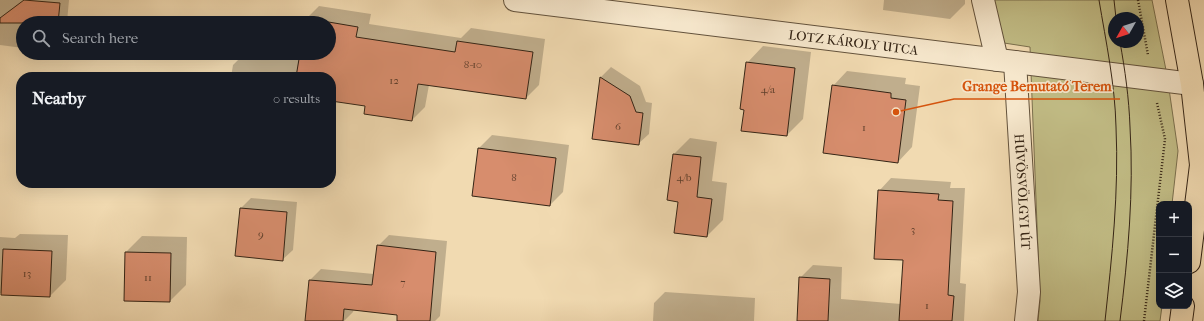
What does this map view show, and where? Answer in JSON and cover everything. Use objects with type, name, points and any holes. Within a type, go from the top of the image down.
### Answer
[{"type":"main road","points":[[1176,0],[1192,84],[1199,131],[1201,165],[1192,239]]},
{"type":"main road","points":[[1197,201],[1204,225]]},
{"type":"main road","points":[[1181,321],[1183,309]]},
{"type":"street","name":"LOTZ KÁROLY UTCA","points":[[515,0],[1192,84]]},
{"type":"street","name":"HŰVÖSVÖLGYI ÚT","points":[[983,0],[1006,61],[1029,292],[1026,321]]},
{"type":"path","points":[[1138,0],[1165,139],[1144,321]]},
{"type":"shaded area","points":[[994,0],[1152,0],[1167,75],[1178,151],[1172,201],[1156,201],[1156,309],[1162,309],[1160,321],[1038,321],[1040,301],[1030,47],[1004,43]]},
{"type":"building","points":[[24,0],[60,3],[59,16],[16,16],[16,23],[0,23],[0,18]]},
{"type":"building","points":[[336,23],[358,27],[356,37],[455,52],[457,41],[533,52],[526,99],[418,84],[412,121],[364,114],[365,106],[336,102],[336,72],[297,72],[299,60],[336,60]]},
{"type":"building","points":[[746,62],[795,68],[787,136],[741,131],[744,110],[740,109]]},
{"type":"building","points":[[600,77],[630,96],[636,112],[643,113],[639,145],[592,139]]},
{"type":"building","points":[[832,85],[891,93],[891,98],[906,100],[898,163],[823,153]]},
{"type":"building","points":[[478,148],[556,158],[550,206],[472,196]]},
{"type":"building","points":[[673,154],[701,157],[697,197],[712,199],[707,237],[674,233],[678,202],[667,200]]},
{"type":"building","points":[[878,190],[939,194],[938,200],[953,201],[948,295],[954,296],[952,321],[899,321],[903,260],[874,259]]},
{"type":"building","points":[[240,208],[287,212],[283,261],[235,256]]},
{"type":"building","points":[[377,245],[436,252],[430,321],[397,321],[397,315],[344,309],[343,321],[305,321],[309,280],[372,285]]},
{"type":"building","points":[[3,249],[52,251],[50,297],[1,295]]},
{"type":"building","points":[[125,252],[171,253],[170,302],[124,301]]},
{"type":"building","points":[[799,277],[830,279],[828,321],[797,321]]},
{"type":"tram line","points":[[1099,0],[1114,95],[1117,151],[1114,224],[1105,321]]},
{"type":"tram line","points":[[1114,0],[1115,12]]},
{"type":"tram line","points":[[1120,321],[1126,273],[1131,200],[1129,105],[1121,48]]},
{"type":"place","name":"Grange Bemutató Terem","points":[[896,112]]}]
